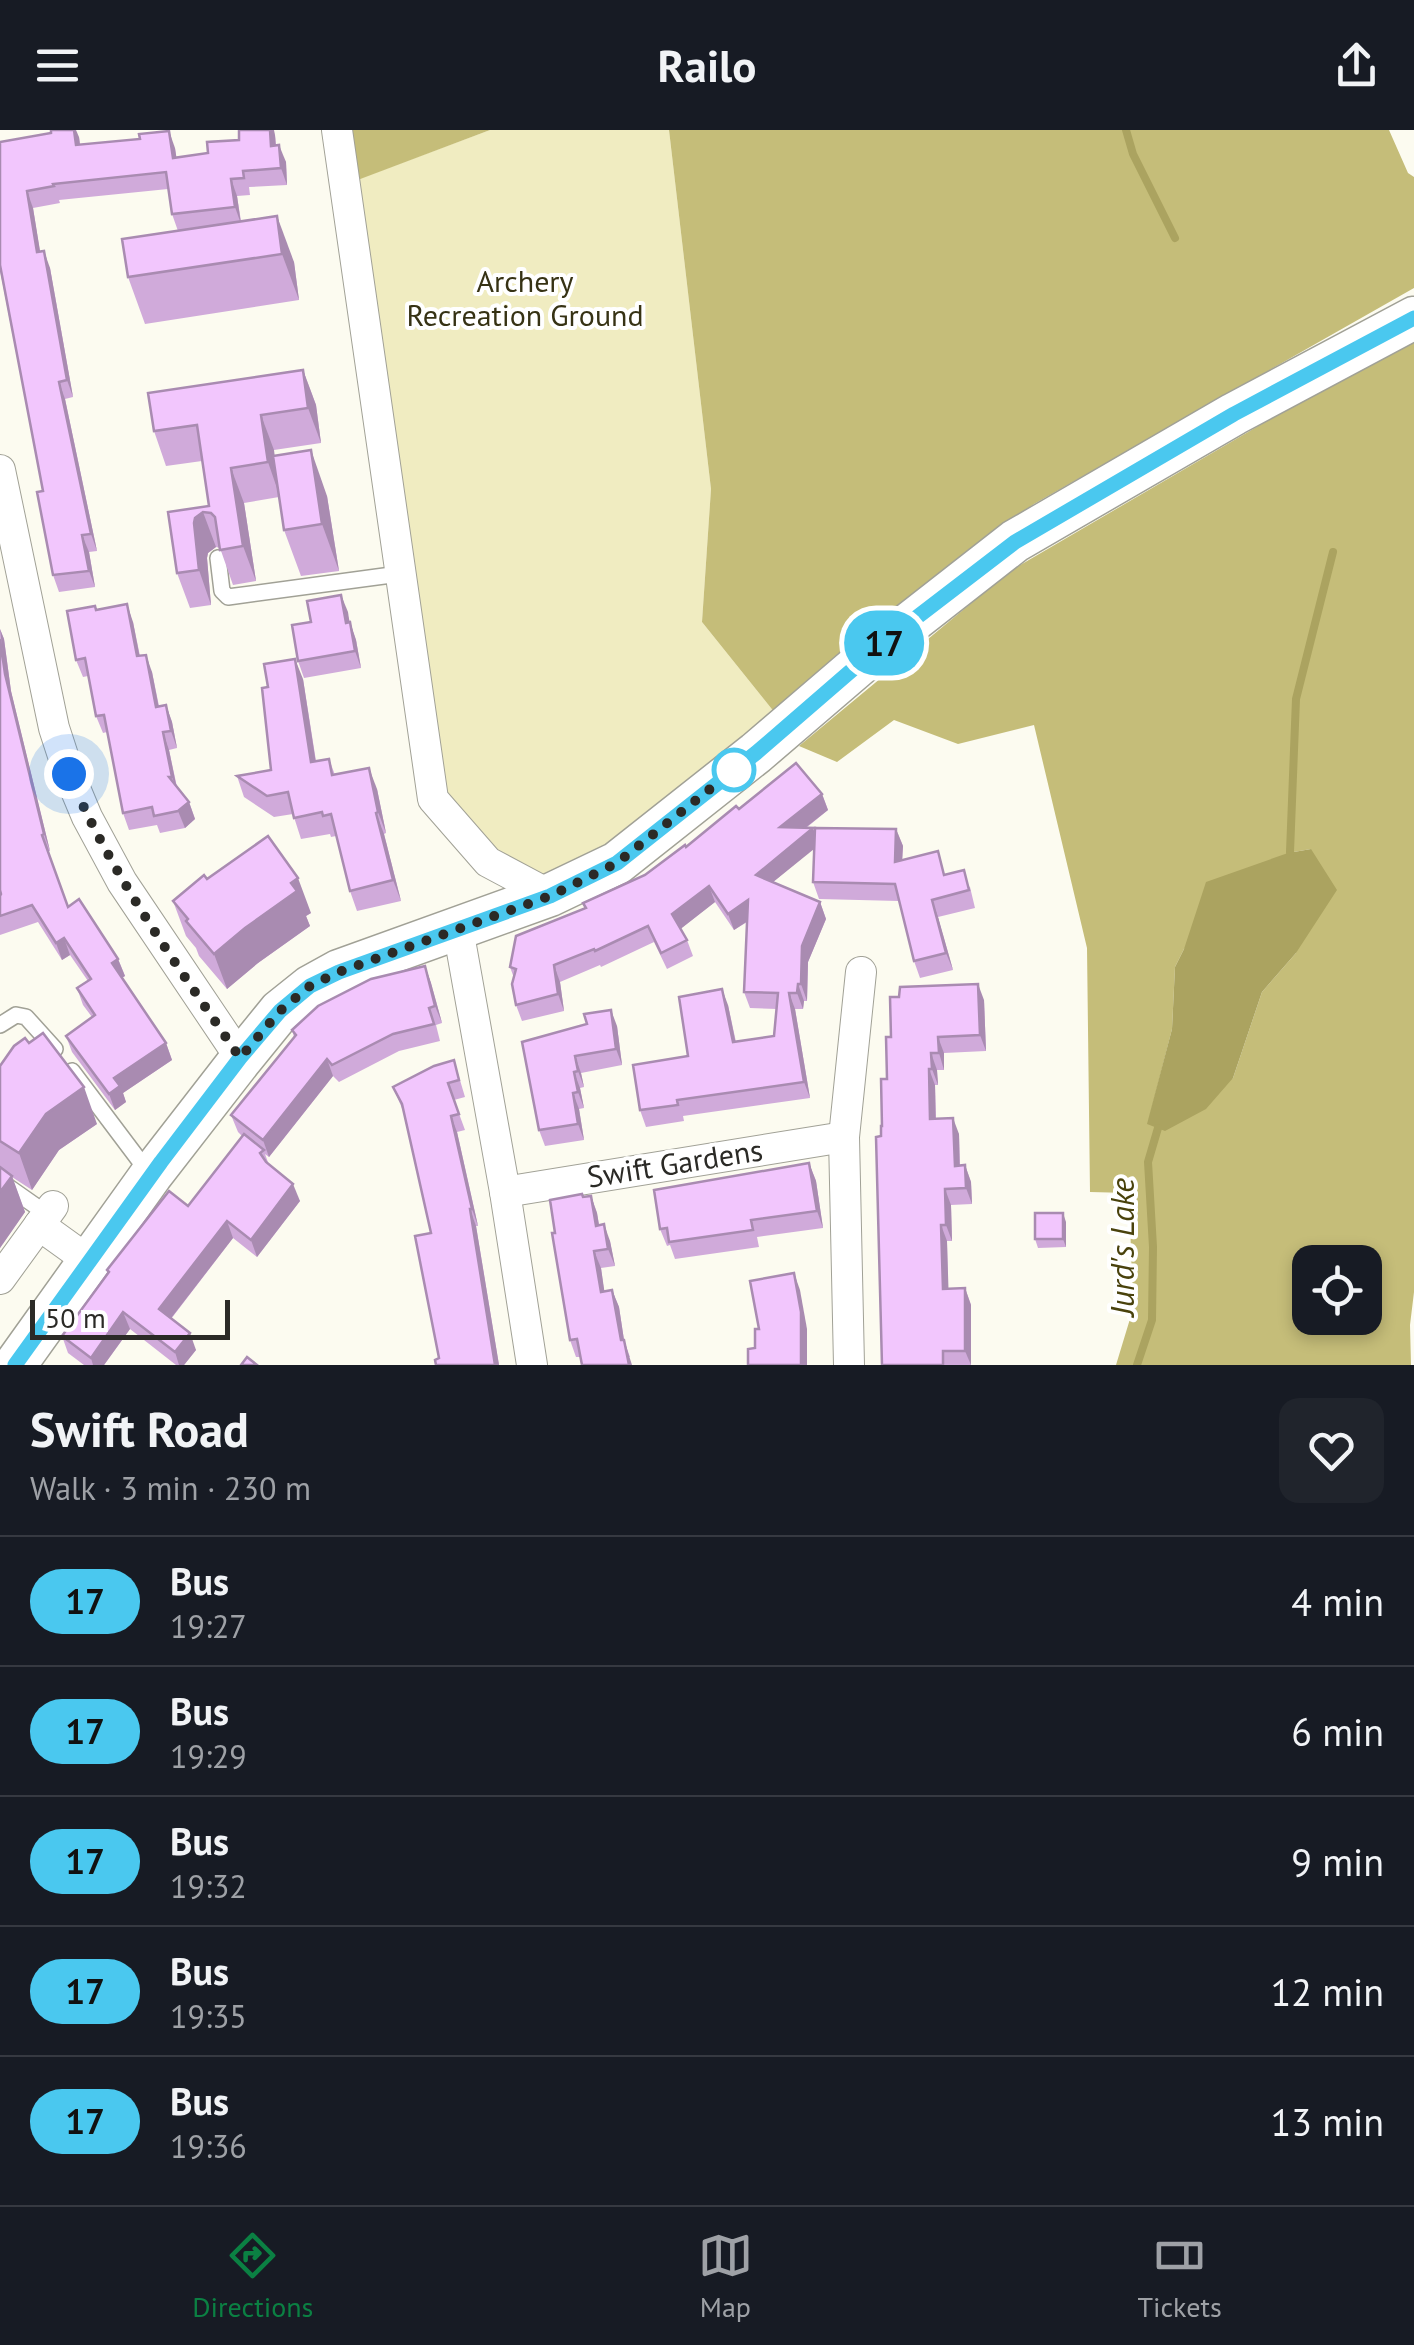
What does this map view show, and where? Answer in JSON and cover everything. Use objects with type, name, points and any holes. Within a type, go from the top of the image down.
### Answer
[{"type":"street","points":[[337,130],[433,798],[488,862],[550,896]]},
{"type":"street","points":[[15,1365],[240,1058],[280,1011],[310,986],[550,896],[617,863],[756,753],[882,644],[1015,542],[1234,414],[1414,318]]},
{"type":"street","points":[[0,470],[5,528],[69,774],[122,882],[240,1058]]},
{"type":"street","points":[[458,929],[506,1192],[532,1365]]},
{"type":"street","points":[[849,1365],[844,1137],[860,972]]},
{"type":"street","name":"Swift Gardens","points":[[506,1192],[844,1137]]},
{"type":"street","points":[[0,1279],[46,1215],[89,1261]]},
{"type":"lane","points":[[218,558],[222,591],[228,597],[400,574]]},
{"type":"lane","points":[[0,1025],[16,1016],[26,1017],[36,1026],[151,1175]]},
{"type":"lane","points":[[0,1181],[46,1215]]},
{"type":"green space","name":"Archery Recreation Ground","points":[[490,130],[669,130],[711,489],[702,622],[775,713],[550,895],[433,799],[345,184]]},
{"type":"shaded area","points":[[347,130],[490,130],[355,181]]},
{"type":"shaded area","points":[[669,130],[1389,130],[1408,173],[1414,177],[1414,288],[1034,504],[968,551],[775,713],[702,622],[711,489]]},
{"type":"shaded area","points":[[1414,335],[1411,1365],[1116,1365],[1133,1309],[1129,1193],[1090,1192],[1087,948],[1034,725],[958,744],[894,720],[837,762],[799,746],[1010,571]],"holes":[[[1311,849],[1296,953],[1262,992],[1233,1078],[1148,1123],[1172,1029],[1175,967],[1184,949],[1288,853]]]},
{"type":"shaded area","points":[[1311,849],[1337,890],[1296,953],[1262,992],[1233,1078],[1206,1109],[1165,1131],[1147,1124],[1172,1029],[1175,967],[1206,882],[1288,853]]},
{"type":"building","points":[[51,130],[74,130],[76,145],[140,139],[139,134],[169,131],[173,158],[208,153],[207,142],[239,140],[239,130],[270,130],[271,146],[279,145],[281,168],[243,171],[244,178],[231,179],[235,207],[172,214],[166,172],[53,184],[27,191],[37,252],[44,251],[67,380],[59,382],[91,534],[82,535],[89,571],[53,575],[37,492],[43,491],[0,265],[0,142]]},
{"type":"building","points":[[277,216],[282,254],[128,277],[122,239]]},
{"type":"building","points":[[303,370],[308,408],[261,415],[268,462],[231,468],[243,546],[220,550],[215,517],[203,512],[194,523],[199,570],[177,573],[168,512],[209,506],[197,425],[154,431],[148,393]]},
{"type":"building","points":[[311,450],[322,524],[284,530],[273,456]]},
{"type":"building","points":[[341,595],[355,651],[298,661],[292,625],[311,622],[307,601]]},
{"type":"building","points":[[127,604],[137,656],[146,655],[156,707],[166,705],[171,731],[163,732],[169,777],[189,802],[178,811],[154,816],[152,807],[123,813],[104,715],[96,716],[85,658],[76,660],[67,611]]},
{"type":"building","points":[[0,639],[42,835],[68,907],[79,899],[118,959],[112,963],[166,1043],[114,1078],[120,1086],[109,1094],[66,1036],[95,1015],[77,988],[91,979],[64,938],[56,943],[32,905],[0,916]]},
{"type":"building","points":[[295,659],[311,762],[329,759],[332,775],[369,768],[393,880],[350,891],[331,814],[294,818],[288,792],[267,796],[237,776],[271,770],[262,688],[268,687],[264,664]]},
{"type":"building","points":[[796,763],[822,794],[780,827],[813,828],[756,875],[820,902],[802,946],[801,984],[797,993],[789,993],[804,1082],[677,1100],[678,1105],[640,1110],[633,1065],[688,1056],[679,997],[722,989],[733,1042],[774,1036],[778,993],[744,992],[748,900],[728,914],[709,886],[672,914],[687,940],[661,953],[648,926],[554,965],[558,994],[516,1005],[512,984],[516,969],[510,967],[516,936],[586,908],[583,903],[645,875]]},
{"type":"building","points":[[815,828],[896,829],[895,862],[938,851],[944,875],[964,870],[969,890],[932,900],[946,953],[914,961],[895,884],[813,882]]},
{"type":"building","points":[[268,836],[298,878],[291,883],[297,891],[214,954],[173,901],[204,875],[207,879]]},
{"type":"building","points":[[425,966],[435,1006],[429,1008],[434,1024],[393,1034],[332,1065],[327,1059],[263,1140],[231,1115],[296,1035],[292,1030],[318,1006],[371,979]]},
{"type":"building","points":[[978,984],[980,1035],[938,1037],[939,1053],[931,1053],[929,1069],[930,1119],[953,1118],[955,1166],[965,1165],[966,1188],[945,1189],[946,1225],[941,1225],[943,1289],[965,1288],[965,1351],[943,1351],[943,1365],[882,1365],[876,1137],[881,1136],[882,1126],[881,1079],[887,1079],[890,997],[899,997],[900,987]]},
{"type":"building","points":[[611,1010],[616,1049],[575,1056],[578,1092],[573,1093],[578,1124],[539,1130],[522,1042],[587,1024],[584,1014]]},
{"type":"building","points":[[43,1033],[84,1087],[46,1114],[19,1153],[0,1141],[0,1066],[14,1046],[25,1038],[29,1043]]},
{"type":"building","points":[[454,1060],[459,1080],[448,1083],[459,1114],[451,1116],[472,1209],[495,1365],[436,1365],[439,1358],[415,1236],[431,1233],[402,1104],[393,1087]]},
{"type":"building","points":[[244,1134],[264,1150],[260,1153],[266,1162],[293,1184],[251,1240],[227,1221],[159,1309],[190,1333],[175,1352],[123,1312],[91,1358],[62,1336],[169,1191],[188,1206]]},
{"type":"building","points":[[809,1163],[817,1211],[751,1220],[753,1230],[669,1242],[667,1228],[660,1229],[654,1190]]},
{"type":"building","points":[[0,1167],[12,1176],[0,1192]]},
{"type":"building","points":[[591,1196],[596,1226],[604,1224],[608,1249],[594,1251],[601,1292],[612,1290],[629,1365],[582,1365],[577,1339],[570,1340],[550,1200]]},
{"type":"building","points":[[1035,1213],[1063,1213],[1063,1239],[1035,1239]]},
{"type":"building","points":[[794,1273],[801,1312],[801,1365],[748,1365],[748,1349],[755,1348],[755,1329],[759,1329],[750,1281]]},
{"type":"building","points":[[247,1357],[257,1365],[241,1365]]},
{"type":"waterway","name":"Jurd's Lake","points":[[1126,130],[1133,154],[1175,238]]},
{"type":"waterway","points":[[1290,852],[1296,699],[1333,552]]},
{"type":"waterway","name":"Jurd's Lake","points":[[1137,1365],[1152,1320],[1148,1162],[1158,1128]]},
{"type":"bus line","name":"17","points":[[15,1365],[240,1058],[280,1011],[310,986],[550,896],[617,863],[756,753],[882,644],[1015,542],[1234,414],[1414,318]]},
{"type":"route","points":[[69,774],[122,882],[240,1058],[280,1011],[310,986],[550,896],[617,863],[734,770]]}]
